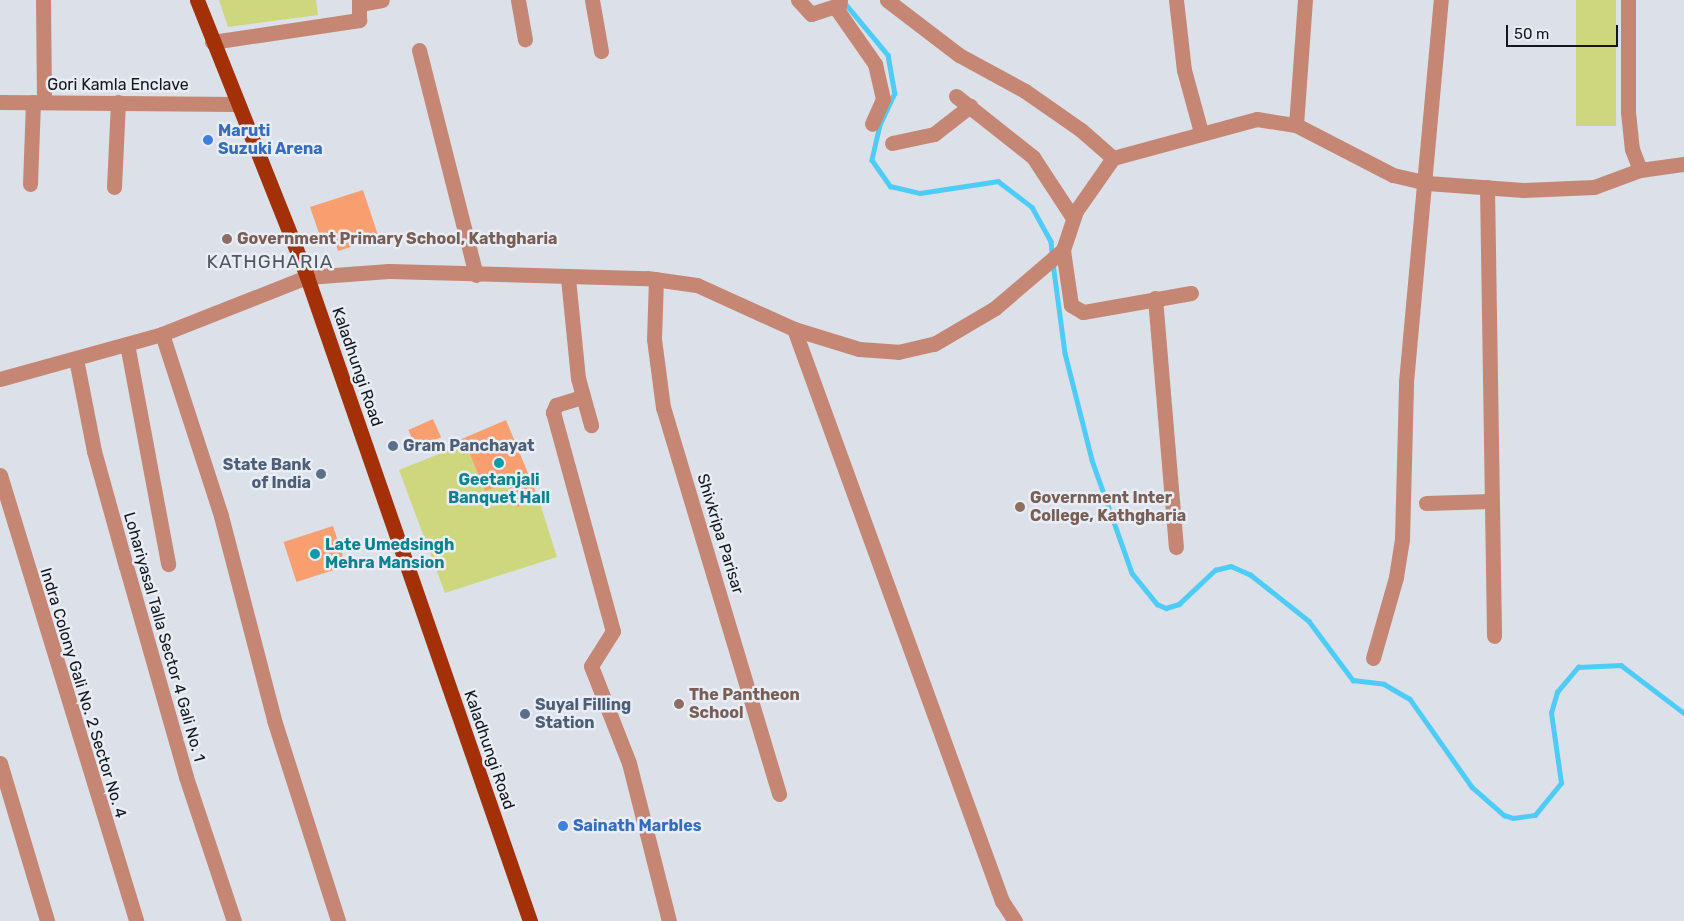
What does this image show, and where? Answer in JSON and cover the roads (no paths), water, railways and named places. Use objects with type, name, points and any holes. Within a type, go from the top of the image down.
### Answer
[{"type":"main road","name":"Kaladhungi Road","points":[[197,0],[212,42],[307,277],[530,921]]},
{"type":"street","points":[[212,42],[359,20],[360,2],[382,0]]},
{"type":"street","points":[[518,0],[525,39]]},
{"type":"street","points":[[592,0],[601,51]]},
{"type":"street","points":[[798,0],[811,14],[838,2],[875,64],[883,99],[872,124]]},
{"type":"street","points":[[887,0],[958,55],[1025,91],[1081,130],[1113,158]]},
{"type":"street","points":[[1176,0],[1184,70],[1201,132]]},
{"type":"street","points":[[1296,125],[1305,0]]},
{"type":"street","points":[[1373,658],[1396,577],[1402,539],[1406,382],[1427,182],[1441,0]]},
{"type":"street","points":[[1628,0],[1628,112],[1632,149],[1640,170]]},
{"type":"street","points":[[30,184],[38,102],[43,1]]},
{"type":"street","points":[[419,50],[476,275]]},
{"type":"street","points":[[956,96],[1044,168],[1073,218]]},
{"type":"street","name":"Gori Kamla Enclave","points":[[0,102],[237,104]]},
{"type":"street","points":[[114,186],[118,102]]},
{"type":"street","points":[[892,143],[934,134],[970,106]]},
{"type":"street","points":[[1191,293],[1076,310],[1071,305],[1063,250],[1073,218],[1113,158],[1201,132],[1257,119],[1296,125],[1393,175],[1427,182],[1487,187],[1594,187],[1640,170],[1684,164]]},
{"type":"street","points":[[1487,187],[1494,636]]},
{"type":"street","points":[[0,380],[162,334],[307,277],[388,271],[568,278],[656,279],[697,285],[794,329],[859,349],[898,352],[934,344],[963,331],[1063,250]]},
{"type":"street","points":[[568,278],[582,397],[590,425]]},
{"type":"street","name":"Shivkripa Parisar","points":[[656,279],[654,354],[664,407],[779,794]]},
{"type":"street","points":[[1155,298],[1176,547]]},
{"type":"street","points":[[794,329],[1002,901],[1015,921]]},
{"type":"street","points":[[162,334],[220,516],[274,720],[338,921]]},
{"type":"street","points":[[127,344],[168,564]]},
{"type":"street","name":"Lohariyasal Talla Sector 4 Gali No. 1","points":[[76,359],[94,451],[126,566],[186,777],[234,921]]},
{"type":"street","points":[[582,397],[556,405],[553,412],[613,631],[591,666],[628,762],[670,921]]},
{"type":"street","name":"Indra Colony Gali No. 2 Sector No. 4","points":[[0,475],[136,921]]},
{"type":"street","points":[[1426,503],[1491,501]]},
{"type":"street","points":[[0,763],[48,921]]},
{"type":"waterway","points":[[844,2],[888,55],[895,93],[880,125],[872,160],[890,186],[920,193],[998,181],[1032,207],[1051,241],[1052,253]]},
{"type":"waterway","points":[[1053,263],[1065,353],[1092,460],[1132,573],[1157,604],[1166,608],[1179,604],[1215,570],[1231,566],[1251,575],[1309,621],[1353,680],[1384,684],[1410,699],[1472,787],[1504,815],[1513,818],[1535,815],[1561,783],[1551,713],[1557,692],[1578,667],[1621,665],[1684,713]]},
{"type":"place","name":"Maruti Suzuki Arena","points":[[208,140]]},
{"type":"place","name":"Government Primary School, Kathgharia","points":[[227,239]]},
{"type":"place","name":"Gram Panchayat","points":[[393,446]]},
{"type":"place","name":"Geetanjali Banquet Hall","points":[[499,463]]},
{"type":"place","name":"State Bank of India","points":[[321,474]]},
{"type":"place","name":"Government Inter College, Kathgharia","points":[[1020,507]]},
{"type":"place","name":"Late Umedsingh Mehra Mansion","points":[[315,554]]},
{"type":"place","name":"The Pantheon School","points":[[679,704]]},
{"type":"place","name":"Suyal Filling Station","points":[[525,714]]},
{"type":"place","name":"Sainath Marbles","points":[[563,826]]},
{"type":"district","name":"KATHGHARIA","points":[[270,262]]}]
